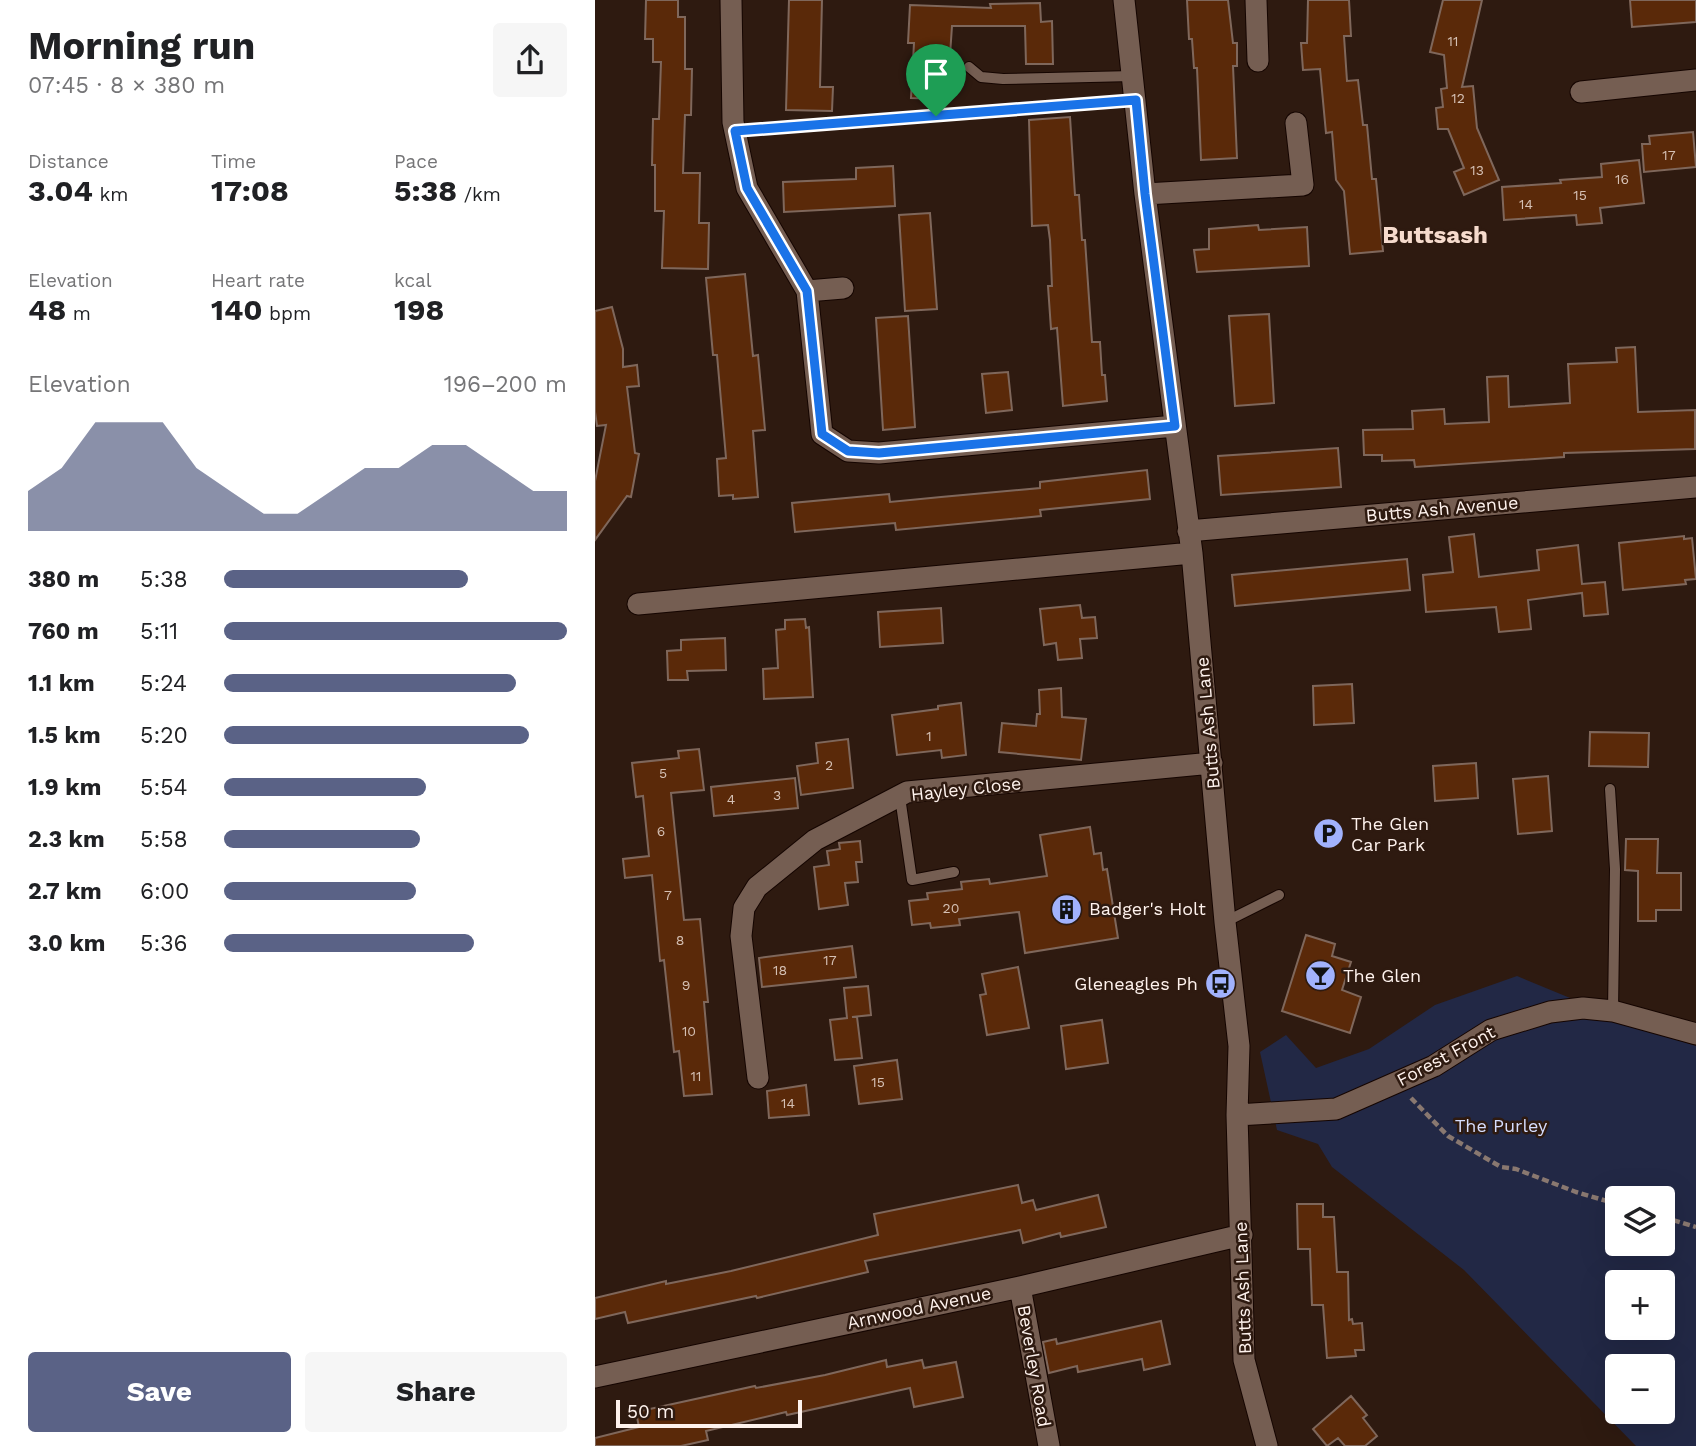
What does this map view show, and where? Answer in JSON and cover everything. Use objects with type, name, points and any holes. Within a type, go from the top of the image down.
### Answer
[{"type":"street","points":[[731,0],[735,131],[747,188],[807,291],[822,434],[848,451],[879,453],[1175,426]]},
{"type":"street","name":"Butts Ash Lane","points":[[1124,0],[1145,194],[1192,553],[1225,922],[1239,1046],[1237,1115],[1244,1360],[1267,1446]]},
{"type":"street","points":[[1256,0],[1258,61]]},
{"type":"street","points":[[1581,92],[1696,80]]},
{"type":"street","points":[[1145,194],[1303,184],[1296,123]]},
{"type":"street","points":[[807,291],[843,288]]},
{"type":"street","name":"Butts Ash Avenue","points":[[1188,531],[1696,487]]},
{"type":"street","points":[[638,604],[1192,553]]},
{"type":"street","name":"Hayley Close","points":[[758,1079],[741,936],[744,908],[757,887],[815,840],[907,792],[1212,763]]},
{"type":"street","name":"Forest Front","points":[[1237,1115],[1336,1109],[1434,1066],[1491,1030],[1551,1012],[1583,1009],[1613,1011],[1696,1034]]},
{"type":"street","name":"Arnwood Avenue","points":[[595,1377],[1020,1287],[1242,1235]]},
{"type":"street","name":"Beverley Road","points":[[1020,1287],[1049,1446]]},
{"type":"lane","points":[[969,67],[981,77],[1003,79],[1133,76]]},
{"type":"lane","points":[[1610,789],[1615,869],[1613,1011]]},
{"type":"lane","points":[[899,797],[912,880],[954,872]]},
{"type":"lane","points":[[1225,922],[1279,895]]},
{"type":"path","points":[[735,131],[1136,100]]},
{"type":"path","points":[[1396,1083],[1448,1136],[1501,1167],[1515,1169],[1605,1200]]},
{"type":"path","points":[[1675,1221],[1696,1227]]},
{"type":"green space","name":"The Purley","points":[[1517,976],[1650,1031],[1696,1046],[1696,1446],[1636,1446],[1614,1424],[1675,1424],[1675,1354],[1605,1354],[1605,1414],[1464,1270],[1332,1167],[1318,1144],[1277,1130],[1260,1052],[1286,1035],[1316,1068],[1369,1049],[1435,1005]]},
{"type":"building","points":[[646,0],[678,0],[678,17],[685,17],[685,69],[692,69],[691,115],[685,115],[683,173],[700,173],[699,223],[709,223],[708,269],[662,268],[664,211],[655,211],[655,165],[652,165],[653,119],[659,119],[661,62],[653,62],[653,39],[645,39]]},
{"type":"building","points":[[789,0],[822,0],[820,87],[833,87],[832,111],[786,110]]},
{"type":"building","points":[[1187,0],[1228,0],[1233,43],[1237,43],[1237,66],[1233,66],[1237,158],[1201,160],[1197,68],[1194,68],[1192,39],[1189,39]]},
{"type":"building","points":[[1308,0],[1349,0],[1351,36],[1344,36],[1347,81],[1358,80],[1363,125],[1367,125],[1372,179],[1376,179],[1383,251],[1350,254],[1344,191],[1336,180],[1332,132],[1326,133],[1320,69],[1303,70],[1301,43],[1307,43]]},
{"type":"building","points":[[1443,0],[1482,0],[1462,87],[1473,86],[1477,128],[1499,180],[1464,195],[1454,172],[1464,168],[1448,129],[1438,129],[1436,108],[1443,107],[1441,89],[1447,88],[1444,55],[1430,52]]},
{"type":"building","points":[[1630,0],[1696,0],[1696,22],[1632,27]]},
{"type":"building","points":[[1040,3],[1041,22],[1052,21],[1053,64],[1026,64],[1025,26],[952,26],[947,99],[911,98],[914,43],[908,43],[910,5],[991,8],[990,4]]},
{"type":"building","points":[[1070,117],[1075,195],[1079,195],[1082,240],[1085,240],[1092,342],[1100,342],[1107,401],[1063,406],[1057,328],[1051,329],[1048,286],[1052,286],[1048,225],[1032,226],[1029,120]]},
{"type":"building","points":[[1693,132],[1696,167],[1644,172],[1642,144],[1650,144],[1649,136]]},
{"type":"building","points":[[1639,160],[1644,203],[1600,208],[1602,223],[1577,225],[1576,215],[1504,220],[1502,187],[1602,177],[1601,164]]},
{"type":"building","points":[[893,166],[895,206],[784,212],[783,182],[856,179],[856,168]]},
{"type":"building","points":[[930,213],[937,309],[905,311],[899,215]]},
{"type":"building","points":[[1258,225],[1259,230],[1307,227],[1309,266],[1197,272],[1194,250],[1209,249],[1209,229]]},
{"type":"building","points":[[745,274],[753,356],[758,355],[765,430],[753,431],[758,497],[733,499],[733,495],[719,496],[717,459],[726,458],[717,355],[713,355],[706,278]]},
{"type":"building","points":[[612,307],[623,349],[623,367],[637,365],[639,386],[627,387],[635,453],[639,454],[631,497],[627,496],[595,540],[595,481],[606,425],[597,426],[595,412],[595,311]]},
{"type":"building","points":[[1269,314],[1274,403],[1235,406],[1229,316]]},
{"type":"building","points":[[908,316],[915,427],[883,430],[876,318]]},
{"type":"building","points":[[1635,347],[1638,412],[1695,410],[1695,449],[1564,453],[1564,457],[1415,467],[1414,460],[1382,461],[1382,455],[1364,455],[1363,430],[1413,429],[1412,411],[1444,409],[1445,424],[1489,422],[1487,377],[1508,376],[1509,407],[1570,403],[1568,364],[1617,362],[1616,348]]},
{"type":"building","points":[[1008,372],[1012,410],[986,413],[982,374]]},
{"type":"building","points":[[1338,448],[1341,487],[1221,495],[1218,456]]},
{"type":"building","points":[[1147,470],[1150,499],[1040,510],[1041,516],[896,530],[895,523],[795,532],[792,503],[889,494],[890,502],[1040,488],[1040,482]]},
{"type":"building","points":[[1474,534],[1479,577],[1539,570],[1537,550],[1578,545],[1582,584],[1605,582],[1608,614],[1584,616],[1582,593],[1528,600],[1531,629],[1499,632],[1496,607],[1426,612],[1423,575],[1453,572],[1449,537]]},
{"type":"building","points":[[1684,536],[1684,539],[1692,538],[1696,579],[1685,580],[1686,584],[1623,590],[1619,543]]},
{"type":"building","points":[[1407,559],[1410,590],[1235,606],[1232,575]]},
{"type":"building","points":[[1080,605],[1082,618],[1095,617],[1097,638],[1080,639],[1082,658],[1058,660],[1056,643],[1044,645],[1040,609]]},
{"type":"building","points":[[941,608],[943,643],[880,647],[878,612]]},
{"type":"building","points":[[805,619],[806,628],[809,627],[813,697],[764,699],[763,669],[778,668],[776,630],[785,629],[785,620]]},
{"type":"building","points":[[725,638],[726,670],[687,671],[688,680],[668,680],[667,651],[681,650],[681,640]]},
{"type":"building","points":[[1352,684],[1354,723],[1314,725],[1313,686]]},
{"type":"building","points":[[1061,688],[1062,717],[1086,719],[1081,760],[999,752],[1002,723],[1036,726],[1037,714],[1040,714],[1039,690]]},
{"type":"building","points":[[961,703],[966,755],[942,758],[941,750],[897,755],[892,715]]},
{"type":"building","points":[[1590,732],[1649,733],[1648,767],[1589,766]]},
{"type":"building","points":[[848,739],[853,788],[801,795],[797,766],[818,763],[816,743]]},
{"type":"building","points":[[699,749],[704,790],[671,793],[684,920],[700,919],[708,1002],[704,1002],[712,1094],[684,1096],[679,1051],[674,1052],[664,960],[660,961],[652,875],[625,878],[623,859],[649,856],[643,796],[636,797],[632,763],[679,758],[678,751]]},
{"type":"building","points":[[1476,763],[1478,798],[1435,801],[1433,766]]},
{"type":"building","points":[[1548,776],[1552,831],[1518,834],[1513,779]]},
{"type":"building","points":[[795,778],[798,808],[714,816],[711,787]]},
{"type":"building","name":"Badger's Holt","points":[[1090,827],[1094,854],[1101,853],[1103,870],[1107,869],[1118,938],[1025,953],[1019,912],[959,919],[960,925],[931,928],[930,923],[912,925],[909,901],[928,899],[927,893],[962,889],[961,882],[989,879],[990,884],[1047,876],[1040,835]]},
{"type":"building","points":[[1626,839],[1658,839],[1657,873],[1681,873],[1681,910],[1656,910],[1656,921],[1638,921],[1638,871],[1625,870]]},
{"type":"building","points":[[860,841],[862,862],[856,862],[858,882],[845,883],[848,905],[819,909],[814,867],[829,865],[827,851],[840,849],[839,843]]},
{"type":"building","name":"The Glen","points":[[1306,935],[1335,944],[1332,956],[1351,962],[1342,990],[1361,997],[1350,1033],[1282,1011]]},
{"type":"building","points":[[852,946],[856,977],[762,987],[759,958]]},
{"type":"building","points":[[1018,967],[1029,1028],[987,1035],[980,995],[986,994],[982,974]]},
{"type":"building","points":[[868,986],[871,1015],[852,1017],[857,1017],[862,1058],[835,1060],[830,1020],[847,1018],[844,988]]},
{"type":"building","points":[[1102,1020],[1108,1063],[1066,1069],[1061,1026]]},
{"type":"building","points":[[897,1060],[902,1099],[859,1104],[854,1066]]},
{"type":"building","points":[[806,1085],[809,1115],[769,1118],[767,1091]]},
{"type":"building","points":[[1018,1185],[1022,1203],[1033,1200],[1036,1210],[1098,1195],[1106,1227],[1061,1237],[1060,1233],[1023,1243],[1020,1230],[865,1261],[868,1272],[757,1298],[756,1296],[628,1323],[625,1312],[595,1319],[595,1298],[666,1281],[666,1284],[731,1271],[878,1235],[874,1214]]},
{"type":"building","points":[[1297,1204],[1323,1204],[1323,1217],[1334,1217],[1337,1272],[1348,1272],[1349,1320],[1352,1319],[1353,1324],[1362,1323],[1364,1350],[1355,1350],[1356,1356],[1327,1358],[1323,1305],[1312,1305],[1310,1249],[1298,1249]]},
{"type":"building","points":[[1161,1321],[1170,1364],[1144,1370],[1142,1359],[1078,1372],[1077,1366],[1049,1373],[1043,1342],[1056,1339],[1057,1344]]},
{"type":"building","points":[[886,1360],[887,1367],[922,1360],[924,1368],[956,1362],[963,1397],[914,1407],[910,1388],[706,1431],[708,1440],[681,1446],[595,1446],[595,1438],[639,1427],[636,1412],[755,1386],[756,1388],[825,1375]]},
{"type":"building","points":[[1351,1396],[1367,1415],[1363,1418],[1377,1436],[1365,1446],[1345,1446],[1338,1438],[1327,1446],[1313,1429]]},
{"type":"place","name":"The Glen Car Park","points":[[1328,834]]},
{"type":"place","name":"Badger's Holt","points":[[1066,909]]},
{"type":"place","name":"The Glen","points":[[1320,976]]},
{"type":"place","name":"Gleneagles Ph","points":[[1221,984]]},
{"type":"district","name":"Buttsash","points":[[1435,235]]},
{"type":"route","points":[[1136,100],[1145,194],[1175,426],[879,453],[848,451],[822,434],[812,318],[807,291],[747,188],[735,131],[936,116],[1136,100]]}]
